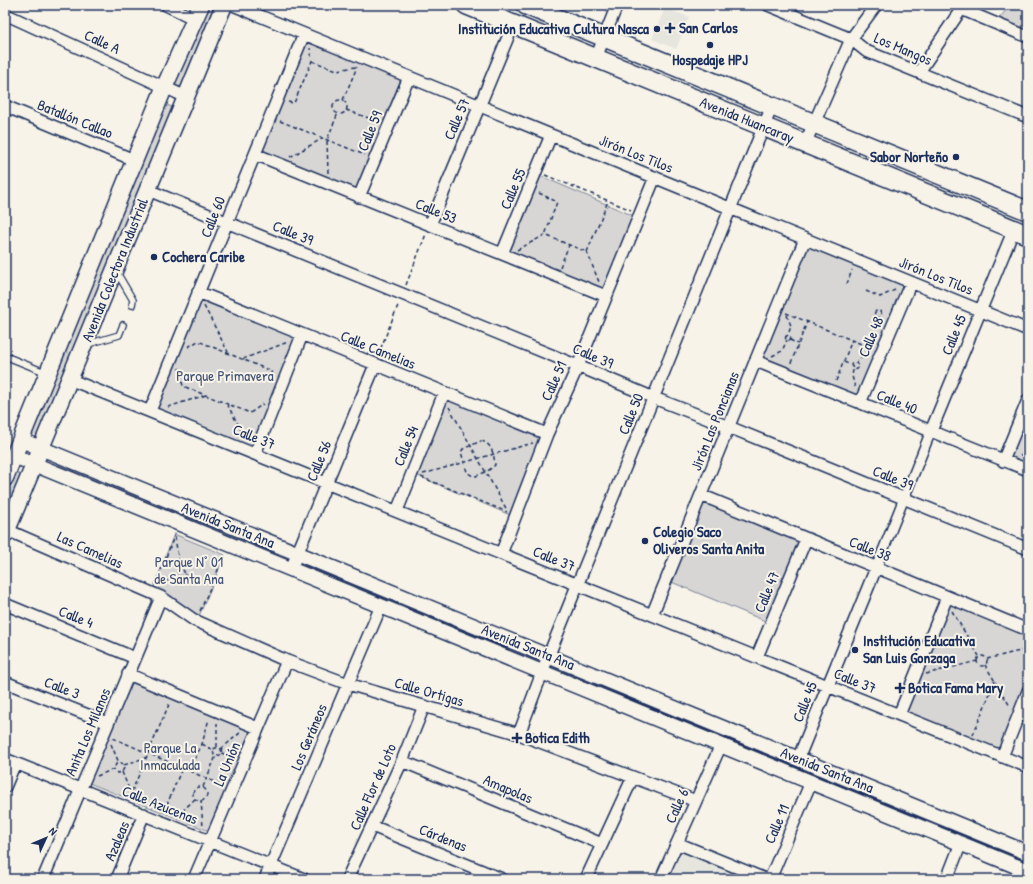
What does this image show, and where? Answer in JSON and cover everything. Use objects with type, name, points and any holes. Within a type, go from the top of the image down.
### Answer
[{"type":"main road","name":"Avenida Colectora Industrial","points":[[6,532],[224,5]]},
{"type":"main road","name":"Avenida Huancaray","points":[[466,5],[1021,232]]},
{"type":"main road","name":"Avenida Huancaray","points":[[525,5],[1028,211]]},
{"type":"main road","name":"Avenida Colectora Industrial","points":[[5,478],[134,160],[198,12]]},
{"type":"street","points":[[166,5],[198,12]]},
{"type":"street","name":"Jirón Los Tilos","points":[[233,5],[805,239],[905,285],[980,311],[1028,330]]},
{"type":"street","points":[[596,58],[617,5]]},
{"type":"street","name":"Los Mangos","points":[[768,5],[781,7],[851,39],[866,52],[920,72],[1028,117]]},
{"type":"street","points":[[805,144],[851,39],[876,5]]},
{"type":"street","points":[[920,72],[962,7],[1028,37]]},
{"type":"street","name":"Calle A","points":[[5,14],[186,97]]},
{"type":"street","name":"Calle 57","points":[[430,225],[513,24]]},
{"type":"street","name":"Calle 60","points":[[150,411],[304,34]]},
{"type":"street","name":"Calle 59","points":[[359,196],[409,77]]},
{"type":"street","name":"Batallón Callao","points":[[5,106],[134,160]]},
{"type":"street","name":"Calle 50","points":[[519,734],[548,657],[772,106]]},
{"type":"street","name":"Calle 55","points":[[505,256],[536,171],[551,135]]},
{"type":"street","name":"Calle 53","points":[[255,154],[606,296]]},
{"type":"street","name":"Calle 51","points":[[501,554],[543,438],[578,366],[655,177]]},
{"type":"street","name":"Calle 39","points":[[148,190],[654,398],[1028,549]]},
{"type":"street","name":"Calle 45","points":[[931,431],[980,311],[1021,232]]},
{"type":"street","name":"Jirón Las Poncianas","points":[[652,615],[805,239]]},
{"type":"street","name":"Calle 48","points":[[860,403],[905,285]]},
{"type":"street","name":"Calle Camelias","points":[[198,292],[375,364],[446,398],[543,438]]},
{"type":"street","points":[[254,454],[302,335]]},
{"type":"street","name":"Calle 40","points":[[756,360],[1028,470]]},
{"type":"street","name":"Calle 56","points":[[291,569],[375,364]]},
{"type":"street","name":"Calle 37","points":[[70,379],[1028,767]]},
{"type":"street","name":"Calle 54","points":[[397,511],[446,398]]},
{"type":"street","points":[[1003,461],[1028,400]]},
{"type":"street","points":[[876,568],[931,431]]},
{"type":"street","name":"Avenida Santa Ana","points":[[21,440],[1028,853]]},
{"type":"street","name":"Avenida Santa Ana","points":[[14,456],[1028,870]]},
{"type":"street","name":"Calle 38","points":[[701,495],[1028,630]]},
{"type":"street","name":"Las Camelias","points":[[6,532],[161,597]]},
{"type":"street","name":"Calle 47","points":[[757,657],[806,539]]},
{"type":"street","name":"Calle 45","points":[[798,759],[876,568]]},
{"type":"street","name":"Anita Los Milanos","points":[[43,879],[161,597]]},
{"type":"street","name":"Calle Ortigas","points":[[161,597],[194,620],[287,661],[348,684],[519,734],[696,802]]},
{"type":"street","points":[[899,715],[947,597]]},
{"type":"street","name":"Calle 4","points":[[5,604],[135,658]]},
{"type":"street","name":"Los Geráneos","points":[[265,879],[381,606]]},
{"type":"street","name":"La Unión","points":[[194,879],[287,661]]},
{"type":"street","points":[[128,674],[258,728]]},
{"type":"street","name":"Calle 3","points":[[5,682],[108,722]]},
{"type":"street","points":[[1002,757],[1027,687]]},
{"type":"street","name":"Calle Flor de Loto","points":[[347,879],[402,761],[424,706]]},
{"type":"street","name":"Calle 6","points":[[661,879],[721,745]]},
{"type":"street","points":[[5,787],[10,761]]},
{"type":"street","name":"Calle Azucenas","points":[[10,761],[304,879]]},
{"type":"street","name":"Amapolas","points":[[402,761],[602,844]]},
{"type":"street","points":[[586,879],[633,778]]},
{"type":"street","name":"Calle 11","points":[[770,879],[811,782]]},
{"type":"street","name":"Azaleas","points":[[117,879],[144,814]]},
{"type":"street","name":"Cárdenas","points":[[372,826],[502,879]]},
{"type":"street","points":[[677,843],[765,879]]},
{"type":"street","points":[[947,879],[961,843]]},
{"type":"lane","points":[[115,269],[133,300],[132,305]]},
{"type":"lane","points":[[84,345],[119,335],[123,325]]},
{"type":"lane","points":[[5,356],[48,374]]},
{"type":"path","points":[[309,46],[316,49]]},
{"type":"path","points":[[306,53],[309,46]]},
{"type":"path","points":[[286,101],[294,103],[312,61],[309,46]]},
{"type":"path","points":[[312,61],[337,70],[357,67]]},
{"type":"path","points":[[350,64],[357,67]]},
{"type":"path","points":[[343,101],[357,67]]},
{"type":"path","points":[[338,113],[333,109],[334,103],[337,101],[343,101]]},
{"type":"path","points":[[343,101],[346,105],[346,110]]},
{"type":"path","points":[[338,113],[346,110],[382,123]]},
{"type":"path","points":[[328,178],[327,140],[338,113]]},
{"type":"path","points":[[278,120],[368,156]]},
{"type":"path","points":[[284,160],[324,138]]},
{"type":"path","points":[[536,171],[640,214]]},
{"type":"path","points":[[505,256],[545,235],[557,202],[536,192]]},
{"type":"path","points":[[598,282],[587,252],[608,201]]},
{"type":"path","points":[[375,364],[430,225]]},
{"type":"path","points":[[545,235],[587,252]]},
{"type":"path","points":[[558,272],[569,245]]},
{"type":"path","points":[[847,284],[853,268]]},
{"type":"path","points":[[866,291],[880,297],[905,285]]},
{"type":"path","points":[[203,304],[228,353]]},
{"type":"path","points":[[768,357],[782,351],[787,340],[785,338],[788,336],[792,326],[786,313],[875,349],[851,365]]},
{"type":"path","points":[[790,366],[807,322]]},
{"type":"path","points":[[788,336],[790,336],[790,340]]},
{"type":"path","points":[[787,340],[798,344]]},
{"type":"path","points":[[835,384],[852,340]]},
{"type":"path","points":[[185,349],[198,341],[228,353],[271,371],[274,386]]},
{"type":"path","points":[[242,359],[292,341]]},
{"type":"path","points":[[844,362],[851,365],[854,370]]},
{"type":"path","points":[[855,388],[852,376],[854,370],[858,368],[856,363]]},
{"type":"path","points":[[178,366],[183,386],[250,413],[268,401]]},
{"type":"path","points":[[167,408],[206,395]]},
{"type":"path","points":[[446,398],[478,458],[509,513],[418,475],[478,458],[493,454],[543,438]]},
{"type":"path","points":[[227,403],[246,440]]},
{"type":"path","points":[[485,441],[489,444],[495,464],[493,468],[476,476],[467,472],[461,452],[471,445],[477,442],[485,441]]},
{"type":"path","points":[[184,575],[183,571],[180,570],[174,535],[155,587],[178,576],[181,577],[184,575],[189,577]]},
{"type":"path","points":[[198,615],[224,556]]},
{"type":"path","points":[[178,576],[177,572],[180,570]]},
{"type":"path","points":[[948,616],[951,608],[979,656]]},
{"type":"path","points":[[979,656],[985,656],[987,659],[1028,649]]},
{"type":"path","points":[[977,661],[979,656]]},
{"type":"path","points":[[985,665],[987,659]]},
{"type":"path","points":[[977,661],[980,666],[985,665]]},
{"type":"path","points":[[924,674],[977,661]]},
{"type":"path","points":[[985,665],[1010,706]]},
{"type":"path","points":[[1027,687],[1028,677]]},
{"type":"path","points":[[971,740],[996,681]]},
{"type":"path","points":[[129,798],[171,699]]},
{"type":"path","points":[[189,771],[202,744],[211,715]]},
{"type":"path","points":[[217,747],[218,718]]},
{"type":"path","points":[[221,749],[244,730]]},
{"type":"path","points":[[110,736],[226,787]]},
{"type":"path","points":[[108,739],[119,763],[124,765],[147,757]]},
{"type":"path","points":[[202,744],[213,750],[214,755],[216,756]]},
{"type":"path","points":[[213,750],[217,747]]},
{"type":"path","points":[[217,747],[221,749],[222,753]]},
{"type":"path","points":[[203,788],[216,756],[222,753]]},
{"type":"path","points":[[222,753],[237,760]]},
{"type":"path","points":[[92,779],[114,769],[116,764],[119,763]]},
{"type":"path","points":[[124,765],[122,772],[131,794]]},
{"type":"path","points":[[164,812],[182,768]]},
{"type":"path","points":[[114,769],[117,773],[122,772]]},
{"type":"path","points":[[196,798],[194,793],[195,790],[197,788],[203,788]]},
{"type":"path","points":[[201,800],[206,796],[206,790],[203,788]]},
{"type":"path","points":[[196,798],[201,800]]},
{"type":"path","points":[[176,817],[196,798]]},
{"type":"path","points":[[201,800],[203,828],[208,830]]},
{"type":"shaded area","name":"San Carlos","points":[[665,8],[689,17],[676,49],[652,39]]},
{"type":"shaded area","points":[[681,851],[749,879],[668,879]]},
{"type":"green space","points":[[206,5],[217,5],[181,87],[173,84]]},
{"type":"green space","points":[[1010,5],[1028,5],[1028,33],[998,20]]},
{"type":"green space","points":[[308,40],[401,79],[356,190],[261,153]]},
{"type":"green space","points":[[164,104],[172,107],[173,109],[38,440],[30,437]]},
{"type":"green space","points":[[538,175],[634,216],[604,292],[507,253]]},
{"type":"green space","points":[[809,246],[904,284],[857,395],[763,357]]},
{"type":"green space","name":"Parque Primavera","points":[[201,300],[297,338],[252,449],[156,410]]},
{"type":"green space","points":[[447,398],[542,438],[510,515],[416,475]]},
{"type":"green space","points":[[1028,411],[1028,466],[1010,458]]},
{"type":"green space","points":[[58,465],[277,554],[278,556],[276,559],[56,471]]},
{"type":"green space","points":[[13,473],[23,475],[5,524],[5,493]]},
{"type":"green space","points":[[702,498],[803,542],[770,623],[669,581]]},
{"type":"green space","name":"Parque N° 01 de Santa Ana","points":[[174,534],[225,555],[199,616],[154,587]]},
{"type":"green space","points":[[302,566],[306,566],[535,659],[534,664]]},
{"type":"green space","points":[[950,603],[1028,637],[1028,681],[999,753],[905,714]]},
{"type":"green space","points":[[559,670],[1028,859],[1028,868],[558,673]]},
{"type":"green space","name":"Parque La Inmaculada","points":[[132,682],[250,731],[209,831],[89,783]]},
{"type":"place","name":"San Carlos","points":[[670,28]]},
{"type":"place","name":"Institución Educativa Cultura Nasca","points":[[657,29]]},
{"type":"place","name":"Hospedaje HPJ","points":[[710,45]]},
{"type":"place","name":"Sabor Norteño","points":[[956,157]]},
{"type":"place","name":"Cochera Caribe","points":[[154,257]]},
{"type":"place","name":"Colegio Saco Oliveros Santa Anita","points":[[645,541]]},
{"type":"place","name":"Institución Educativa San Luis Gonzaga","points":[[855,650]]},
{"type":"place","name":"Botica Fama Mary","points":[[900,688]]},
{"type":"place","name":"Botica Edith","points":[[517,738]]}]
